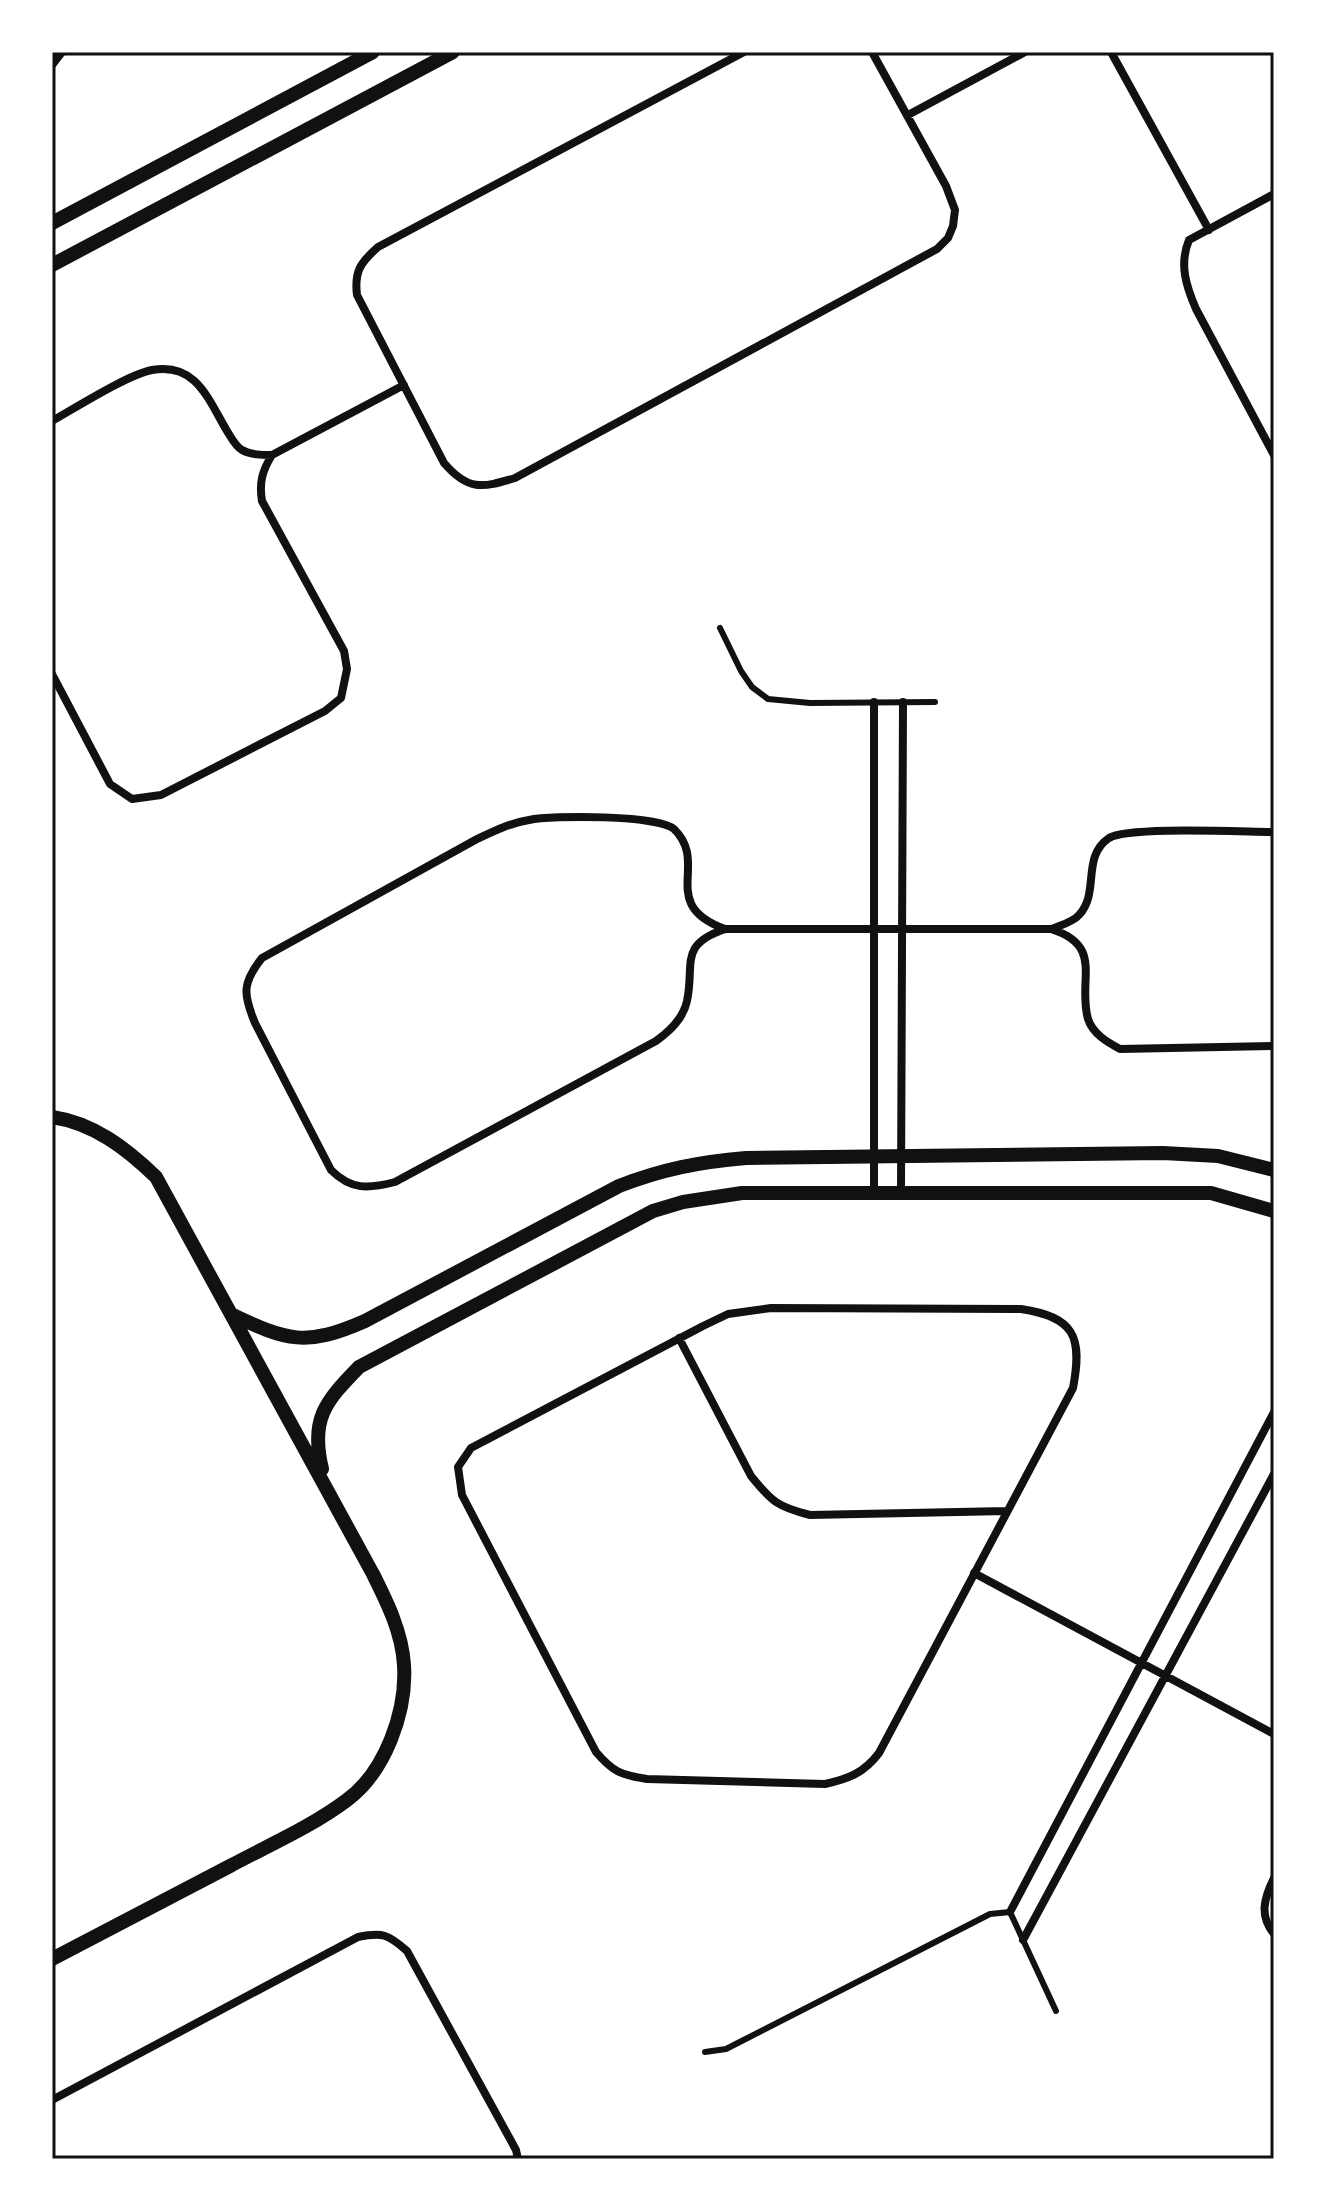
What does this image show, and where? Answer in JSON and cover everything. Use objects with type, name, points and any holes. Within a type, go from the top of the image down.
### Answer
[{"type":"street","points":[[52,65],[62,52]]},
{"type":"street","points":[[52,223],[373,52]]},
{"type":"street","points":[[52,265],[453,52]]},
{"type":"street","points":[[741,53],[378,247],[360,263],[355,279],[357,295],[444,463],[457,478],[471,485],[485,486],[515,478],[937,249],[948,238],[955,210],[946,186],[872,52]]},
{"type":"street","points":[[908,115],[1025,52]]},
{"type":"street","points":[[1111,52],[1209,230]]},
{"type":"street","points":[[1274,194],[1189,240],[1184,252],[1187,286],[1196,309],[1274,455]]},
{"type":"street","points":[[52,421],[132,377],[151,370],[171,370],[187,373],[198,383],[239,449],[256,455],[272,455],[404,385]]},
{"type":"street","points":[[52,674],[110,784],[132,799],[161,795],[325,711],[341,698],[347,669],[344,651],[262,501],[262,477],[272,455]]},
{"type":"street","points":[[874,702],[874,1193]]},
{"type":"street","points":[[901,1193],[903,702]]},
{"type":"street","points":[[725,929],[709,935],[690,956],[687,1001],[681,1017],[656,1041],[395,1182],[375,1187],[359,1188],[342,1182],[331,1170],[255,1023],[245,991],[249,974],[262,958],[507,825],[533,819],[638,818],[661,821],[673,828],[683,841],[687,855],[688,898],[705,922],[725,929],[1051,929],[1079,943],[1085,956],[1088,1018],[1105,1041],[1120,1049],[1274,1046]]},
{"type":"street","points":[[1051,929],[1079,915],[1089,899],[1091,868],[1098,848],[1112,836],[1136,831],[1274,832]]},
{"type":"street","points":[[52,1117],[107,1137],[129,1150],[156,1177],[393,1615],[404,1664],[402,1703],[390,1741],[373,1772],[349,1799],[306,1825],[52,1959]]},
{"type":"street","points":[[231,1314],[266,1331],[292,1339],[332,1336],[619,1186],[658,1171],[699,1162],[746,1158],[1163,1153],[1218,1156],[1274,1170]]},
{"type":"street","points":[[326,1489],[316,1444],[320,1419],[328,1403],[359,1367],[653,1211],[683,1202],[742,1193],[1211,1193],[1274,1211]]},
{"type":"street","points":[[771,1308],[1021,1309],[1048,1313],[1062,1321],[1073,1335],[1077,1350],[1073,1388],[1007,1511],[879,1753],[868,1768],[843,1780],[825,1784],[647,1779],[625,1776],[609,1768],[596,1752],[462,1495],[458,1467],[471,1448],[728,1314],[771,1308]]},
{"type":"street","points":[[679,1338],[751,1476],[783,1509],[810,1515],[1007,1511]]},
{"type":"street","points":[[1010,1912],[1274,1412]]},
{"type":"street","points":[[1023,1940],[1274,1474]]},
{"type":"street","points":[[974,1573],[1274,1734]]},
{"type":"street","points":[[1274,1878],[1266,1893],[1263,1909],[1274,1934]]},
{"type":"street","points":[[52,2100],[358,1937],[378,1933],[394,1939],[407,1951],[516,2150],[518,2159]]},
{"type":"lane","points":[[720,628],[741,671],[752,687],[768,699],[800,703],[935,702]]},
{"type":"lane","points":[[705,2052],[726,2049],[990,1914],[1010,1912],[1056,2011]]}]
